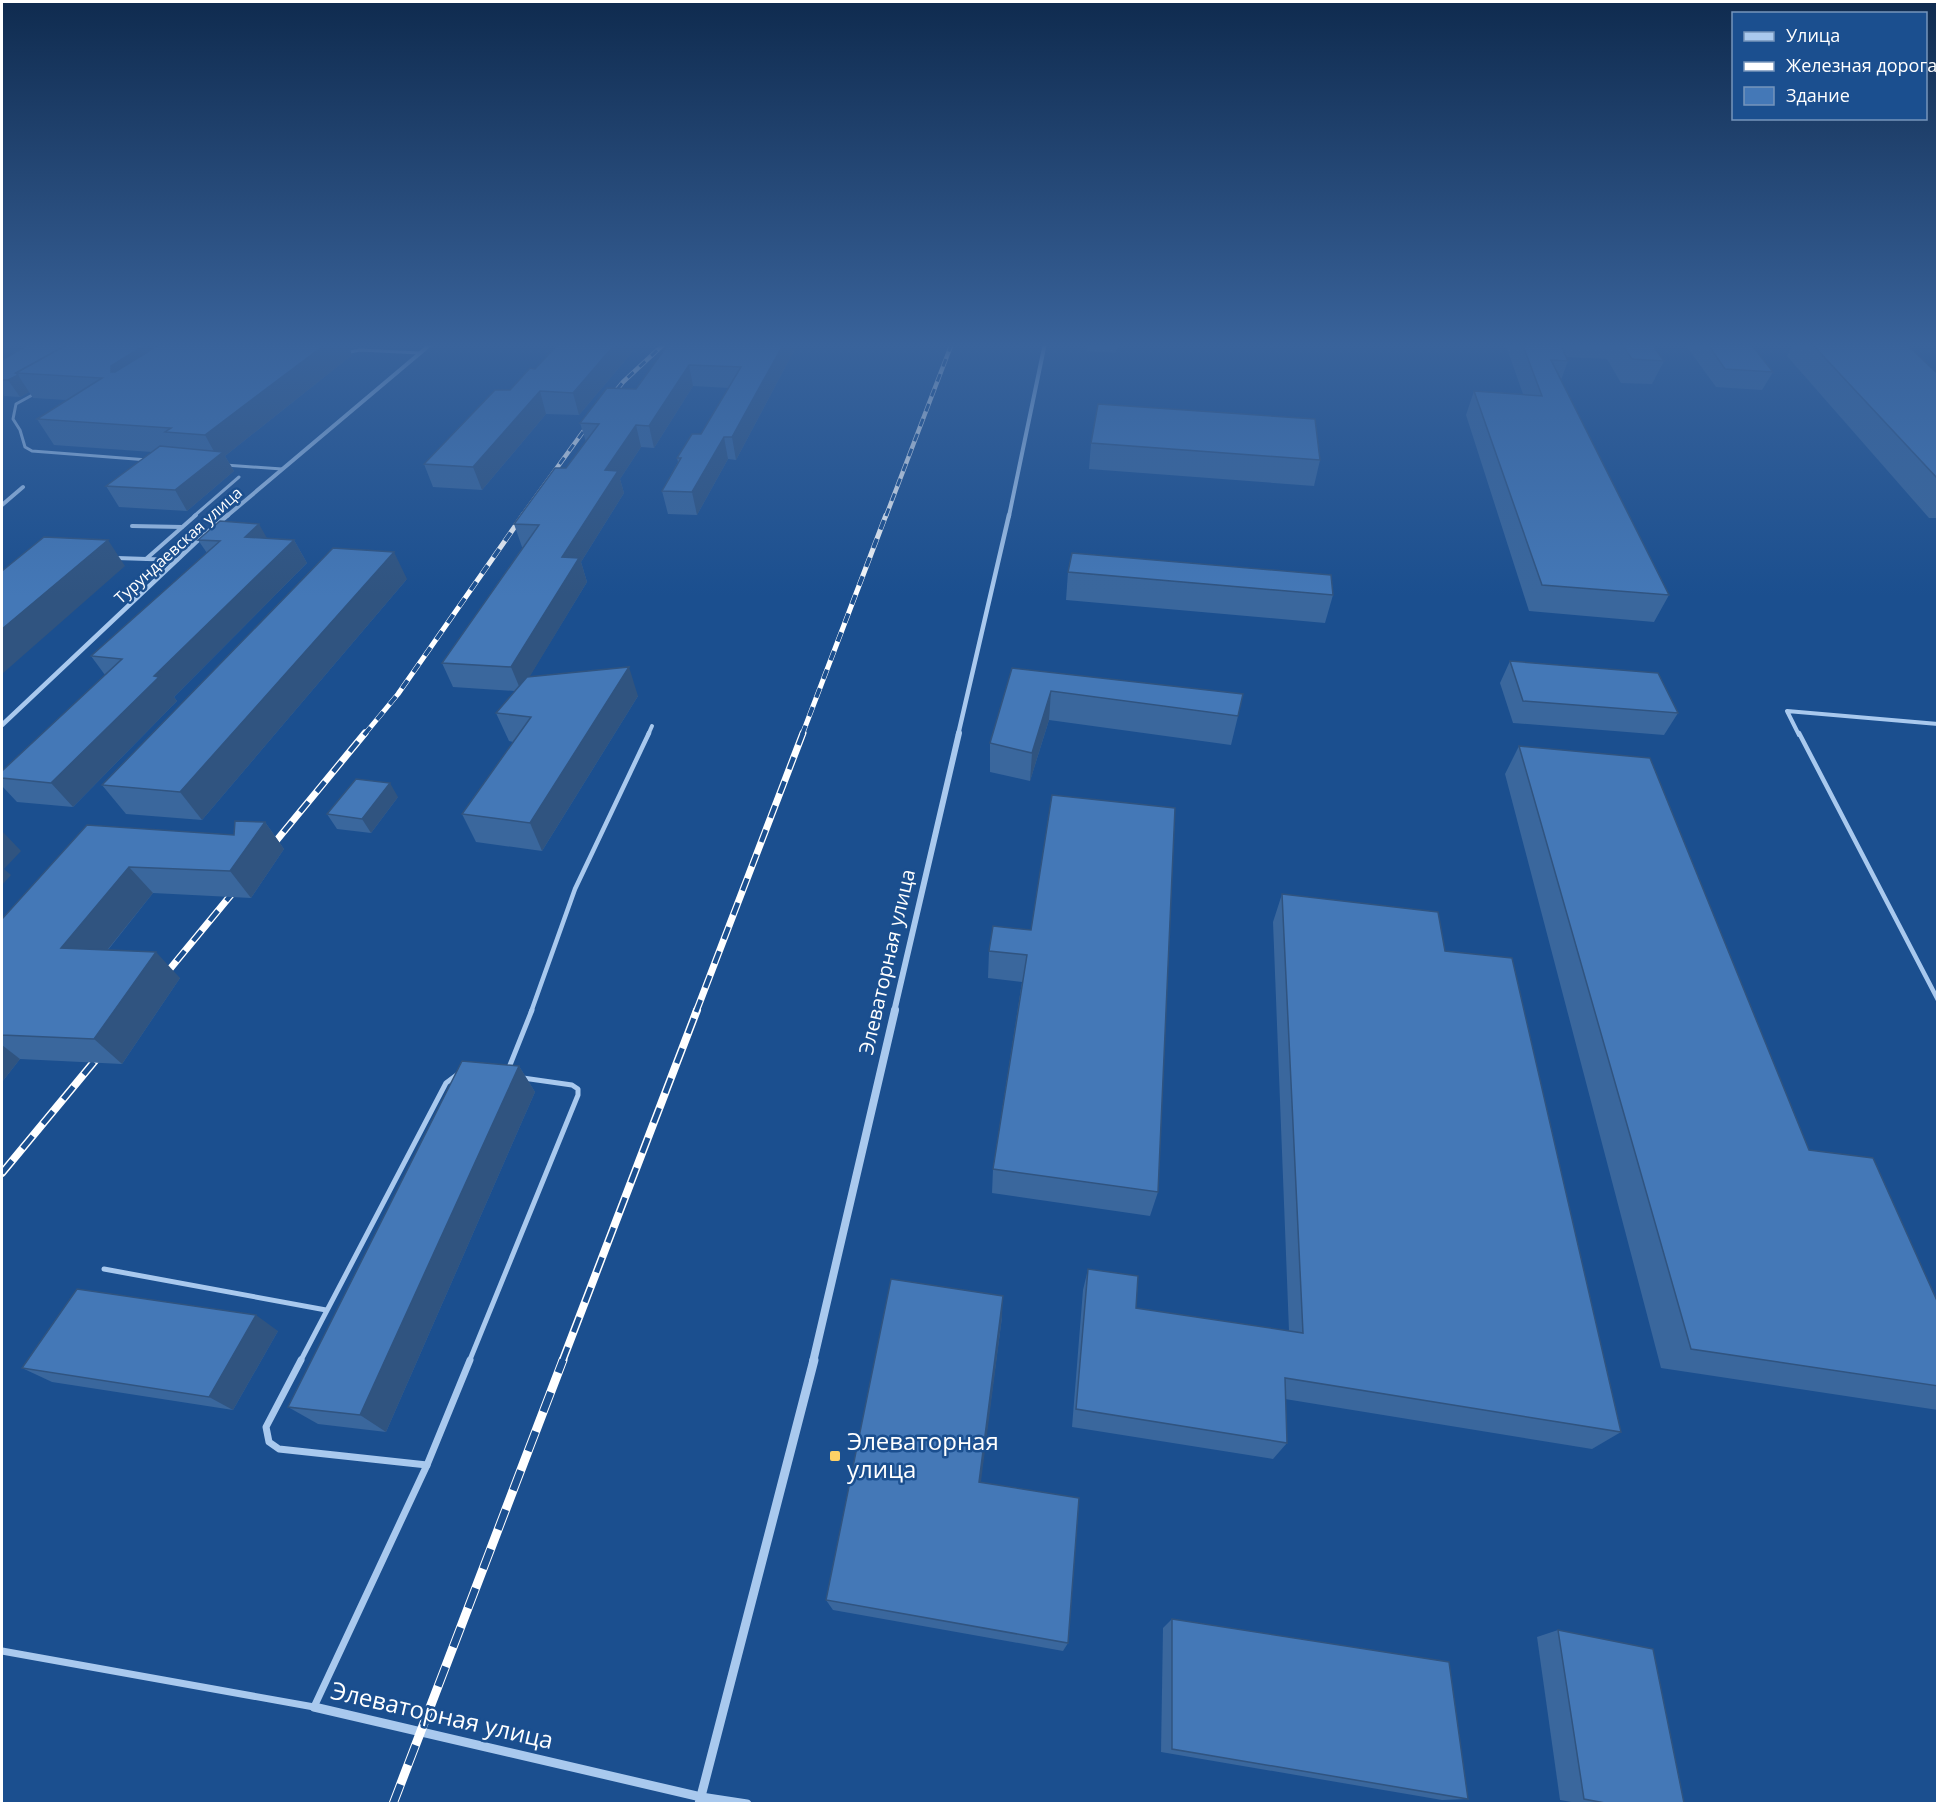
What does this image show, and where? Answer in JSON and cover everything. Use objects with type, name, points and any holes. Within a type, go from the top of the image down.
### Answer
[{"type":"street","name":"Турундаевская улица","points":[[2,725],[177,560],[332,427]]},
{"type":"street","name":"Элеваторная улица","points":[[700,1800],[812,1371],[1029,427]]},
{"type":"street","points":[[2,505],[23,488]]},
{"type":"street","name":"Элеваторная улица","points":[[314,1707],[700,1800],[747,1803]]},
{"type":"lane","points":[[18,427],[25,447],[32,451],[153,460]]},
{"type":"lane","points":[[222,465],[282,469]]},
{"type":"lane","points":[[146,559],[239,477]]},
{"type":"lane","points":[[132,526],[182,527]]},
{"type":"lane","points":[[116,558],[177,560]]},
{"type":"lane","points":[[1938,723],[1787,711],[1938,1000]]},
{"type":"lane","points":[[2,1651],[314,1707],[427,1464],[578,1095],[578,1089],[572,1085],[506,1075],[575,889],[652,726]]},
{"type":"lane","points":[[427,1464],[279,1449],[269,1442],[266,1427],[446,1083],[455,1075],[467,1071]]},
{"type":"lane","points":[[104,1269],[326,1310]]},
{"type":"building","points":[[160,427],[215,427],[205,435],[165,432],[171,428]]},
{"type":"building","points":[[459,427],[508,427],[473,467],[424,464]]},
{"type":"building","points":[[597,427],[634,427],[605,470],[618,471],[562,557],[579,558],[511,667],[442,663],[539,525],[514,524],[555,468],[566,468]]},
{"type":"building","points":[[705,427],[737,427],[732,437],[724,437],[692,492],[662,491],[681,458],[677,458],[692,434],[701,434]]},
{"type":"building","points":[[1094,427],[1316,427],[1320,460],[1091,443]]},
{"type":"building","points":[[1487,427],[1585,427],[1669,595],[1542,585]]},
{"type":"building","points":[[1890,427],[1938,427],[1938,479]]},
{"type":"building","points":[[160,446],[223,452],[175,490],[106,486]]},
{"type":"building","points":[[220,521],[259,524],[245,537],[294,540],[154,676],[159,677],[51,783],[2,778],[2,771],[122,659],[91,656],[220,541],[198,540]]},
{"type":"building","points":[[44,537],[108,540],[2,629],[2,571]]},
{"type":"building","points":[[333,548],[394,552],[180,792],[102,785]]},
{"type":"building","points":[[1072,553],[1331,575],[1333,595],[1068,572]]},
{"type":"building","points":[[1510,661],[1658,673],[1678,713],[1523,701]]},
{"type":"building","points":[[629,667],[530,823],[462,814],[531,717],[496,713],[527,677]]},
{"type":"building","points":[[1012,668],[1243,694],[1238,716],[1051,691],[1032,753],[990,743]]},
{"type":"building","points":[[1519,746],[1650,758],[1809,1150],[1873,1158],[1938,1303],[1938,1386],[1691,1349]]},
{"type":"building","points":[[356,779],[390,783],[362,819],[327,814]]},
{"type":"building","points":[[1052,795],[1175,808],[1158,1192],[993,1169],[1027,955],[989,951],[993,926],[1031,930]]},
{"type":"building","points":[[235,821],[265,822],[230,871],[129,867],[61,948],[156,952],[94,1039],[2,1035],[2,919],[87,825],[234,835]]},
{"type":"building","points":[[1282,894],[1438,912],[1445,951],[1512,958],[1621,1432],[1285,1378],[1287,1443],[1076,1409],[1088,1269],[1138,1276],[1136,1308],[1303,1333]]},
{"type":"building","points":[[462,1061],[519,1066],[360,1415],[288,1407]]},
{"type":"building","points":[[891,1279],[1003,1296],[979,1482],[1079,1498],[1068,1643],[826,1600]]},
{"type":"building","points":[[77,1289],[256,1315],[209,1397],[22,1368]]},
{"type":"building","points":[[1172,1619],[1449,1662],[1468,1799],[1172,1749]]},
{"type":"building","points":[[1558,1630],[1653,1649],[1684,1803],[1605,1803],[1584,1799]]},
{"type":"railway","points":[[522,516],[586,427]]},
{"type":"railway","points":[[886,516],[920,427]]},
{"type":"railway","points":[[364,735],[398,694],[523,515]]},
{"type":"railway","points":[[802,735],[886,515]]},
{"type":"railway","points":[[267,852],[365,733]]},
{"type":"railway","points":[[696,1012],[803,733]]},
{"type":"railway","points":[[160,981],[240,884]]},
{"type":"railway","points":[[562,1362],[697,1010]]},
{"type":"railway","points":[[2,1173],[103,1051]]},
{"type":"railway","points":[[393,1804],[563,1360]]},
{"type":"place","name":"Элеваторная улица","points":[[835,1456]]}]
